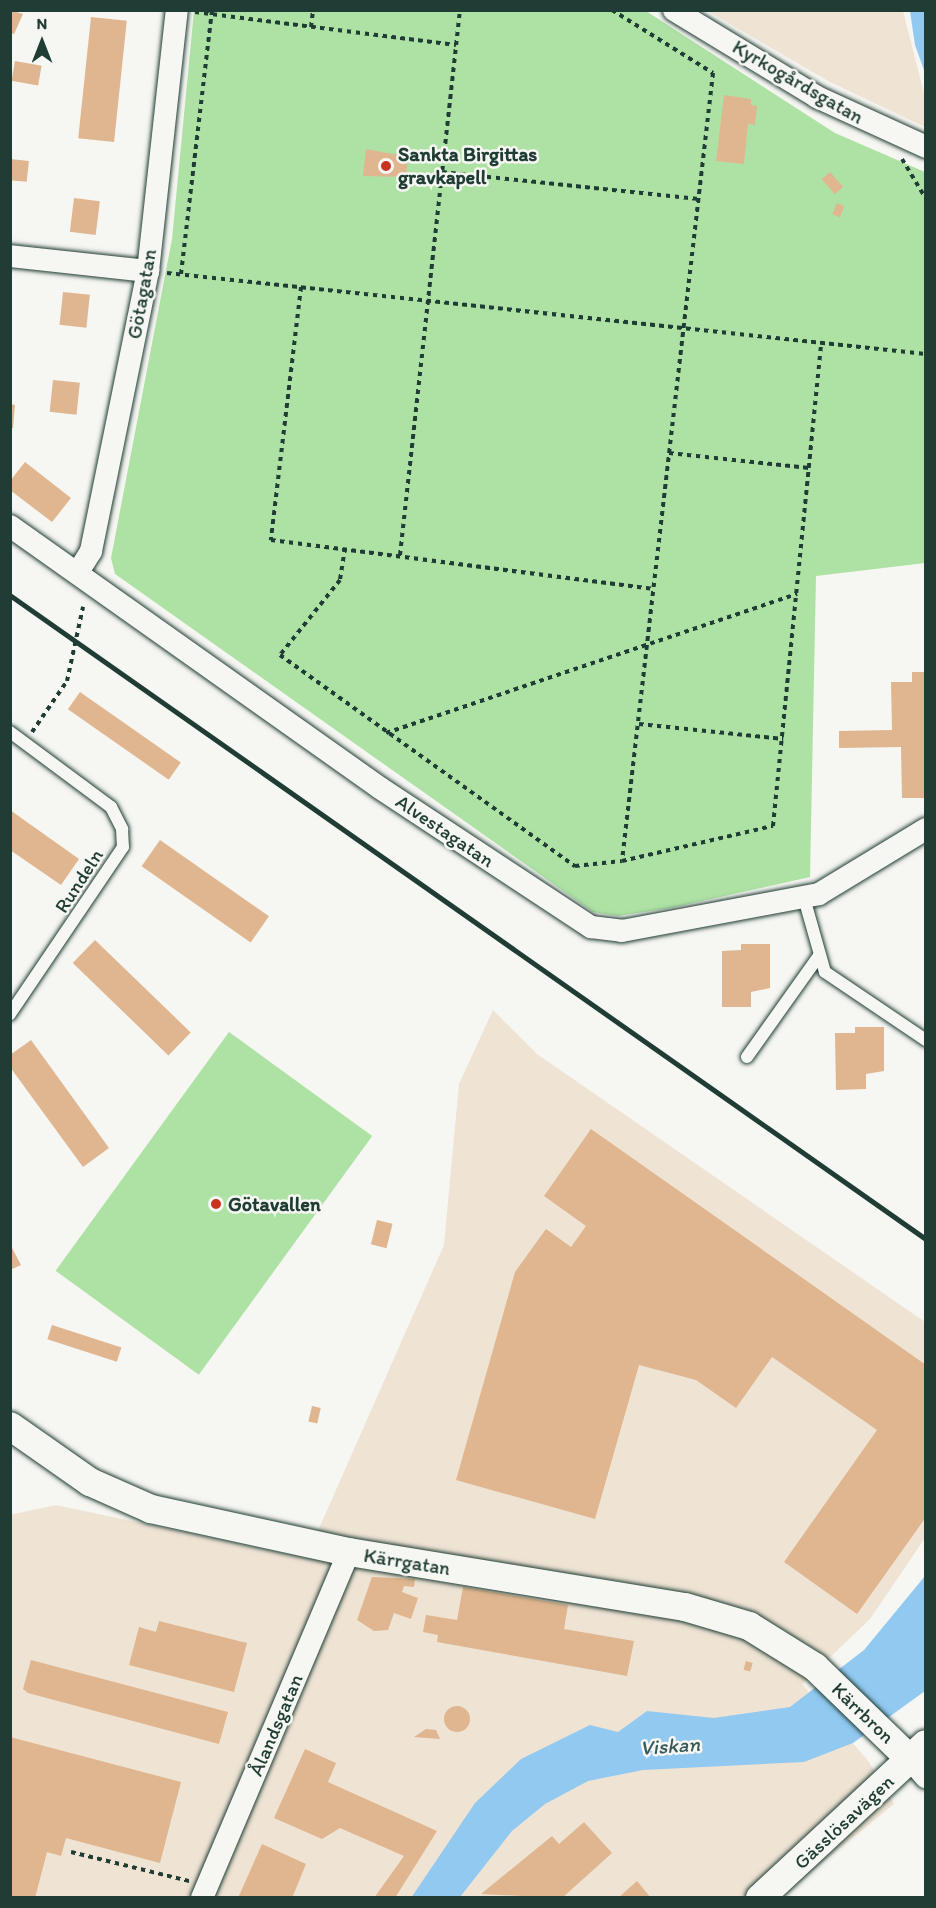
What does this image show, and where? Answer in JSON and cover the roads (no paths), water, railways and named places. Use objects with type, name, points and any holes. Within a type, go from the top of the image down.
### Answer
[{"type":"street","name":"Kyrkogårdsgatan","points":[[674,10],[817,97],[926,147]]},
{"type":"street","name":"Götagatan","points":[[78,572],[91,551],[148,271],[184,11]]},
{"type":"street","points":[[10,256],[148,271]]},
{"type":"street","name":"Alvestagatan","points":[[10,526],[371,781],[591,927],[622,931],[804,898],[926,830]]},
{"type":"street","name":"Kärrgatan","points":[[10,1426],[90,1482],[151,1509],[349,1552],[685,1607],[749,1626],[815,1667]]},
{"type":"street","name":"Ålandsgatan","points":[[205,1892],[349,1552]]},
{"type":"street","name":"Kärrbron","points":[[815,1667],[920,1760]]},
{"type":"street","name":"Gässlösavägen","points":[[760,1898],[920,1760]]},
{"type":"lane","name":"Rundeln","points":[[10,732],[111,807],[122,829],[123,847],[10,1014]]},
{"type":"lane","points":[[804,898],[825,972],[926,1040]]},
{"type":"lane","points":[[747,1056],[819,957]]},
{"type":"water","points":[[910,11],[925,11],[925,73],[915,45]]},
{"type":"water","name":"Viskan","points":[[925,1576],[925,1691],[853,1743],[804,1762],[643,1770],[588,1781],[545,1804],[512,1831],[460,1897],[411,1898],[475,1803],[521,1759],[590,1725],[618,1732],[647,1711],[714,1718],[790,1707],[864,1650]]},
{"type":"railway","points":[[10,595],[926,1239]]},
{"type":"place","name":"Sankta Birgittas gravkapell","points":[[386,166]]},
{"type":"place","name":"Götavallen","points":[[216,1204]]}]
